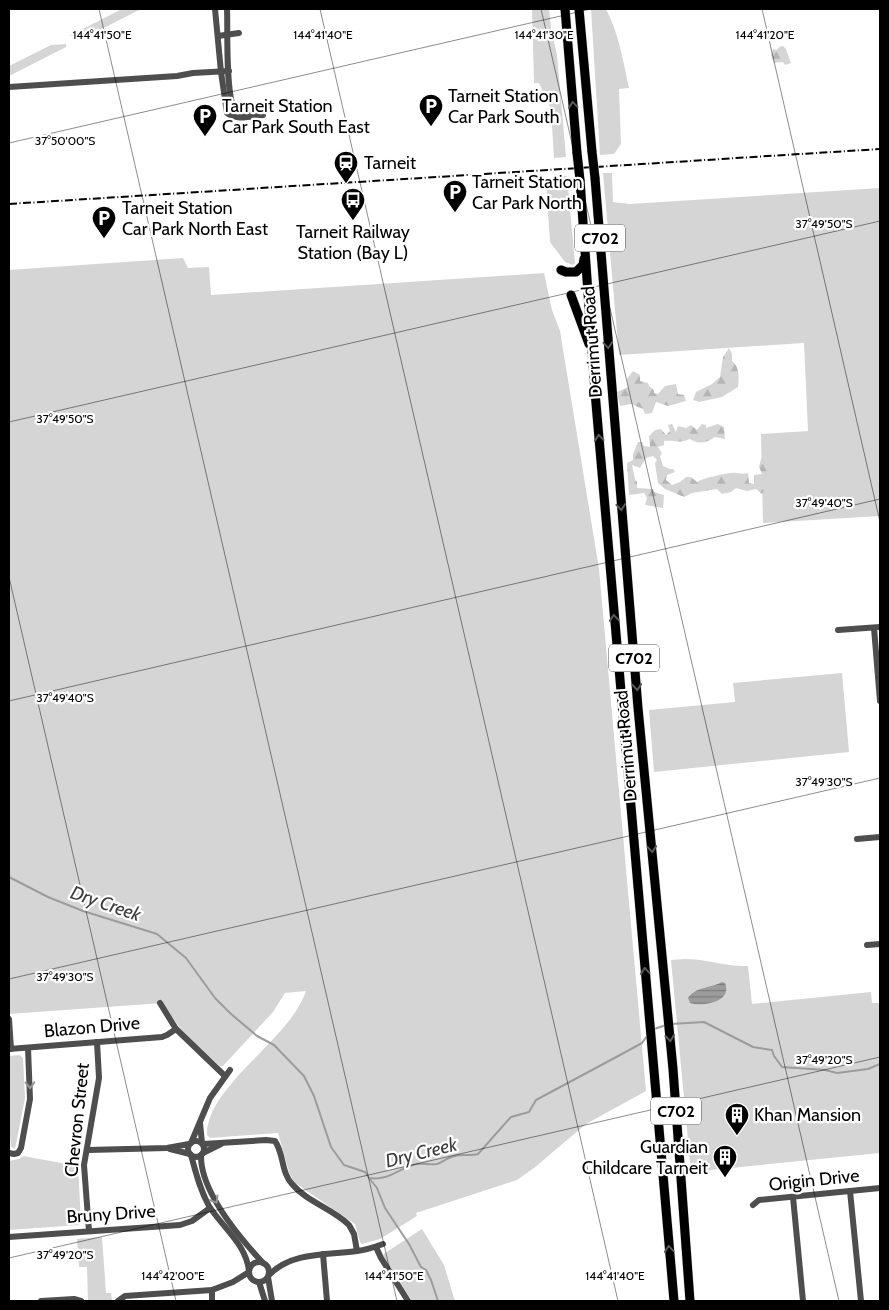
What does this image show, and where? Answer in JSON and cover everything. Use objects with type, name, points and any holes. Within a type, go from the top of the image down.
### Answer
[{"type":"main road","name":"Derrimut Road","points":[[565,9],[592,351],[674,1301]]},
{"type":"main road","name":"Derrimut Road","points":[[579,9],[595,178],[611,394],[637,689],[672,1057],[691,1300]]},
{"type":"main road","points":[[561,270],[566,272],[578,271],[583,265],[584,254]]},
{"type":"main road","points":[[571,295],[592,351]]},
{"type":"main road","points":[[588,296],[605,297]]},
{"type":"street","points":[[215,9],[225,105],[228,114],[236,118],[263,115],[242,113],[234,108],[231,99],[229,71],[227,9]]},
{"type":"street","points":[[218,36],[239,33]]},
{"type":"street","points":[[9,87],[229,71]]},
{"type":"street","points":[[838,630],[877,628],[880,701]]},
{"type":"street","points":[[857,839],[880,837]]},
{"type":"street","points":[[867,945],[880,944]]},
{"type":"street","points":[[160,1003],[176,1029],[225,1076]]},
{"type":"street","points":[[9,1019],[10,1049]]},
{"type":"street","name":"Blazon Drive","points":[[10,1049],[162,1037],[176,1029]]},
{"type":"street","name":"Chevron Street","points":[[89,1231],[84,1166],[99,1078],[98,1042]]},
{"type":"street","points":[[10,1154],[18,1153],[20,1148],[30,1099],[28,1048]]},
{"type":"street","points":[[230,1070],[210,1098],[188,1149],[197,1180],[210,1208],[245,1252],[251,1277],[257,1282],[265,1301]]},
{"type":"street","points":[[200,1122],[204,1149],[202,1154],[204,1178],[222,1212],[268,1268],[272,1301]]},
{"type":"street","points":[[88,1150],[166,1148],[198,1141],[202,1144],[275,1141],[286,1174],[292,1184],[350,1225],[358,1251]]},
{"type":"street","points":[[166,1148],[197,1157],[222,1144]]},
{"type":"street","name":"Origin Drive","points":[[753,1205],[760,1200],[880,1188]]},
{"type":"street","points":[[850,1191],[861,1301]]},
{"type":"street","points":[[793,1197],[804,1301]]},
{"type":"street","name":"Bruny Drive","points":[[9,1237],[180,1225],[192,1221],[210,1208]]},
{"type":"street","points":[[118,1301],[126,1296],[212,1290],[233,1282],[249,1271],[254,1264],[286,1262],[323,1254],[358,1251],[380,1245],[381,1258],[408,1301]]},
{"type":"street","points":[[323,1254],[327,1301]]},
{"type":"street","points":[[233,1282],[264,1281],[276,1267],[286,1262]]},
{"type":"street","points":[[212,1290],[212,1301]]},
{"type":"street","points":[[41,1301],[73,1299],[81,1301]]},
{"type":"green space","points":[[122,9],[141,9],[92,34],[69,36]]},
{"type":"green space","points":[[532,9],[549,9],[557,55],[566,157],[554,158],[551,109],[539,83],[534,83]]},
{"type":"green space","points":[[591,9],[606,9],[623,58],[629,88],[619,89],[621,144],[614,154],[600,155]]},
{"type":"green space","points":[[66,44],[66,47],[9,76],[9,66],[51,45]]},
{"type":"green space","points":[[783,46],[791,63],[785,65],[783,62],[774,63],[771,55],[773,49],[777,50]]},
{"type":"green space","points":[[603,173],[612,173],[613,202],[630,204],[880,188],[880,516],[763,523],[761,434],[808,431],[804,343],[619,355]]},
{"type":"green space","points":[[555,176],[567,176],[575,263],[573,265],[565,262],[550,242],[546,184],[555,184]]},
{"type":"green space","points":[[183,258],[188,268],[209,267],[211,295],[544,273],[552,310],[560,331],[599,569],[646,1091],[586,1124],[517,1180],[416,1213],[417,1216],[380,1239],[362,1244],[355,1224],[294,1182],[289,1172],[278,1133],[210,1138],[207,1135],[210,1117],[220,1099],[284,1027],[297,1009],[306,991],[285,993],[273,1012],[223,1066],[220,1066],[183,1033],[163,1003],[9,1014],[9,270]]},
{"type":"green space","points":[[729,348],[732,354],[732,361],[738,369],[738,387],[722,397],[699,402],[693,400],[696,392],[712,384],[720,377],[723,357]]},
{"type":"green space","points":[[633,371],[640,375],[640,381],[648,383],[654,390],[654,393],[658,394],[665,386],[676,384],[678,394],[684,395],[686,401],[668,406],[656,402],[652,413],[645,414],[643,409],[631,404],[620,406],[617,392],[628,387],[627,379]]},
{"type":"green space","points":[[672,424],[676,432],[678,426],[686,428],[691,425],[697,430],[702,424],[706,425],[706,428],[718,424],[724,427],[725,439],[715,437],[703,442],[690,439],[680,442],[664,441],[664,445],[658,447],[662,453],[660,456],[663,466],[673,469],[675,472],[667,475],[666,480],[672,485],[686,477],[691,477],[697,482],[713,476],[734,473],[748,473],[749,483],[754,484],[754,475],[762,474],[759,467],[761,459],[766,458],[774,463],[768,471],[768,475],[773,475],[762,494],[756,489],[747,491],[736,488],[731,492],[722,494],[717,489],[692,493],[684,497],[665,489],[658,483],[655,463],[657,460],[653,456],[646,458],[640,468],[632,465],[637,488],[653,489],[654,492],[664,495],[663,508],[645,505],[647,498],[644,493],[629,495],[627,463],[633,460],[633,454],[638,442],[642,442],[644,446],[650,447],[649,436],[655,430],[661,429],[666,435],[670,431],[668,425]]},
{"type":"green space","points":[[842,673],[849,752],[654,772],[649,710],[735,702],[733,683]]},
{"type":"green space","points":[[685,959],[748,966],[752,1004],[871,992],[872,1003],[880,1003],[880,1153],[691,1172],[671,960]]},
{"type":"green space","points":[[20,1055],[23,1058],[25,1098],[15,1149],[11,1147],[9,1125],[9,1056]]},
{"type":"green space","points":[[23,1156],[78,1166],[81,1222],[79,1225],[9,1230],[9,1161]]},
{"type":"green space","points":[[422,1229],[444,1265],[455,1301],[412,1301],[383,1256]]},
{"type":"green space","points":[[102,1237],[106,1293],[111,1293],[112,1301],[88,1301],[87,1267],[79,1267],[77,1239]]},
{"type":"shaded area","points":[[722,982],[725,983],[726,989],[725,995],[721,999],[702,1004],[690,1003],[688,998],[691,994]]},
{"type":"waterway","name":"Dry Creek","points":[[9,877],[48,897],[83,911],[157,934],[186,958],[215,998],[257,1036],[274,1045],[304,1076],[314,1096],[331,1147],[344,1165],[365,1172],[369,1178],[383,1178],[417,1164],[437,1164],[460,1155],[478,1154],[511,1117],[529,1112],[536,1100],[642,1043],[647,1036]]},
{"type":"waterway","name":"Dry Creek","points":[[671,1024],[704,1022],[753,1047],[772,1050],[782,1067],[825,1070],[837,1073],[868,1069],[880,1064]]},
{"type":"waterway","name":"Dry Creek","points":[[654,1029],[666,1025]]},
{"type":"waterway","points":[[369,1178],[377,1188],[385,1208],[409,1244],[421,1267],[426,1270],[438,1301]]},
{"type":"railway","points":[[9,204],[880,149]]},
{"type":"place","name":"Tarneit Station Car Park South","points":[[431,127]]},
{"type":"place","name":"Tarneit Station Car Park South East","points":[[205,137]]},
{"type":"place","name":"Tarneit","points":[[346,184]]},
{"type":"place","name":"Tarneit Station Car Park North","points":[[455,213]]},
{"type":"place","name":"Tarneit Railway Station (Bay L)","points":[[353,221]]},
{"type":"place","name":"Tarneit Station Car Park North East","points":[[104,239]]},
{"type":"place","name":"Khan Mansion","points":[[737,1136]]},
{"type":"place","name":"Guardian Childcare Tarneit","points":[[725,1178]]}]
